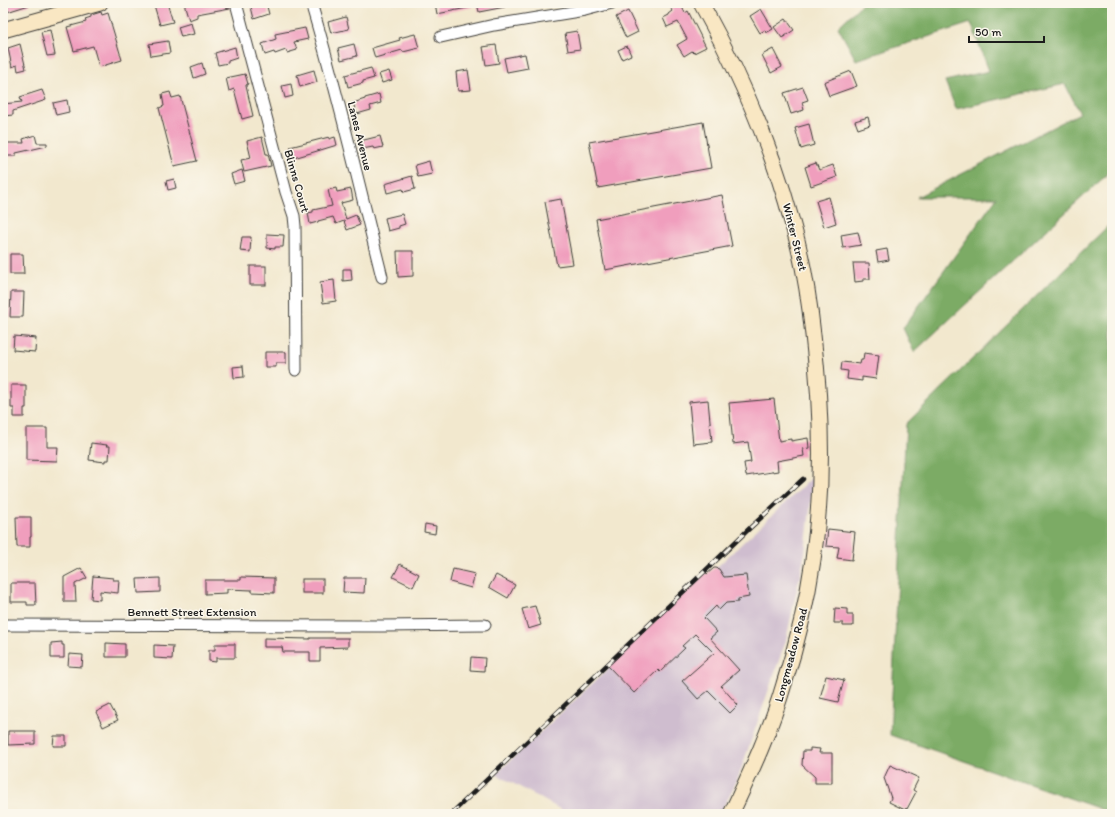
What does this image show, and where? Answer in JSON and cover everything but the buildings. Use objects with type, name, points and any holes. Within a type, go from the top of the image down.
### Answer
[{"type":"street","points":[[3,30],[100,3]]},
{"type":"street","name":"Blinns Court","points":[[236,3],[284,184],[294,216],[296,248],[296,370]]},
{"type":"street","name":"Lanes Avenue","points":[[311,3],[350,146],[382,277]]},
{"type":"street","points":[[441,37],[494,25],[585,10],[612,3]]},
{"type":"street","name":"Winter Street","points":[[701,3],[733,66],[766,142],[784,195],[797,241],[808,300],[818,382],[821,435],[819,487]]},
{"type":"street","name":"Longmeadow Road","points":[[731,814],[769,728],[784,686],[793,653],[803,614],[813,558],[819,487]]},
{"type":"street","name":"Bennett Street Extension","points":[[3,624],[381,626],[485,625]]},
{"type":"shaded area","points":[[814,476],[805,552],[786,640],[738,778],[720,814],[569,814],[496,774]]},
{"type":"green space","points":[[863,3],[1112,3],[1112,170],[914,352],[903,328],[997,197],[917,197],[1080,113],[1065,84],[956,109],[945,81],[989,71],[971,23],[856,60],[838,27]]},
{"type":"green space","points":[[1112,222],[1112,813],[890,735],[906,424]]},
{"type":"railway","points":[[451,814],[803,479]]}]
